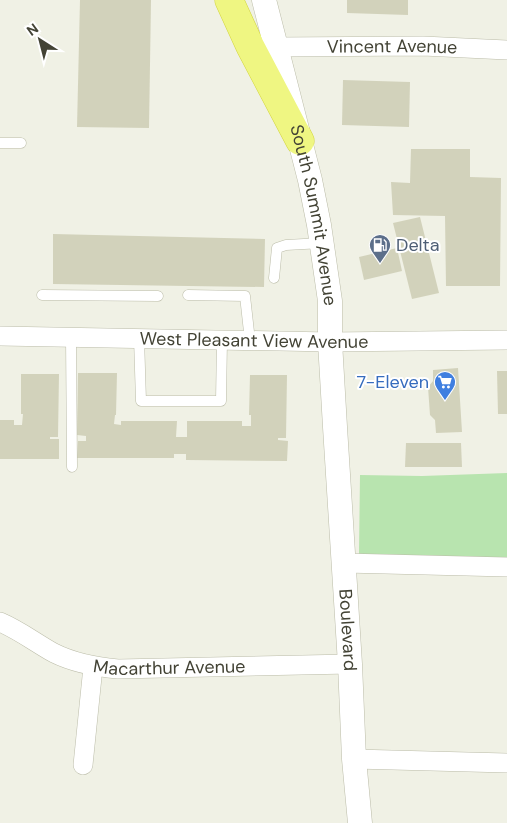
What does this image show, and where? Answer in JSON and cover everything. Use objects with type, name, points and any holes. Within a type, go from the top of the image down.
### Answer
[{"type":"highway","points":[[229,0],[250,46],[300,141]]},
{"type":"street","name":"South Summit Avenue","points":[[264,0],[300,141],[322,243],[330,301],[330,342],[336,436]]},
{"type":"street","name":"Vincent Avenue","points":[[276,47],[423,46],[507,50]]},
{"type":"street","name":"West Pleasant View Avenue","points":[[0,340],[71,336],[330,342],[507,340]]},
{"type":"street","name":"Boulevard","points":[[336,436],[354,759],[360,823]]},
{"type":"street","points":[[344,563],[507,567]]},
{"type":"street","name":"Macarthur Avenue","points":[[0,622],[14,628],[57,654],[93,667],[118,670],[350,664]]},
{"type":"street","points":[[83,765],[93,667]]},
{"type":"street","points":[[354,759],[507,763]]},
{"type":"lane","points":[[0,143],[21,143]]},
{"type":"lane","points":[[274,278],[277,248],[286,245],[322,243]]},
{"type":"lane","points":[[42,295],[158,296]]},
{"type":"lane","points":[[188,295],[245,296],[250,341]]},
{"type":"lane","points":[[71,336],[72,467]]},
{"type":"lane","points":[[139,338],[141,401],[221,401],[222,340]]},
{"type":"green space","points":[[507,473],[507,560],[359,554],[360,475],[422,476]]},
{"type":"building","points":[[80,0],[151,0],[149,128],[77,127]]},
{"type":"building","points":[[347,0],[408,0],[408,15],[347,13]]},
{"type":"building","points":[[343,80],[410,82],[409,127],[342,125]]},
{"type":"building","points":[[411,149],[470,149],[470,177],[501,178],[500,286],[446,286],[445,216],[393,215],[391,182],[410,183]]},
{"type":"building","points":[[420,217],[439,293],[412,299],[393,223]]},
{"type":"building","points":[[53,234],[265,239],[264,287],[53,284]]},
{"type":"building","name":"Delta","points":[[397,248],[402,271],[364,280],[359,257]]},
{"type":"building","name":"7-Eleven","points":[[458,368],[462,432],[436,433],[435,420],[430,415],[428,387],[433,381],[433,370]]},
{"type":"building","points":[[497,371],[507,371],[507,414],[498,414]]},
{"type":"building","points":[[78,373],[117,373],[114,424],[121,425],[121,421],[177,421],[176,437],[187,437],[187,421],[242,421],[242,426],[251,426],[251,415],[249,415],[250,375],[287,375],[286,438],[278,438],[278,440],[288,441],[287,461],[186,460],[186,454],[174,454],[174,458],[77,458],[78,441],[86,441],[86,436],[77,435]]},
{"type":"building","points":[[21,374],[59,374],[58,437],[50,437],[50,439],[59,439],[59,459],[0,459],[0,420],[14,420],[14,425],[22,425]]},
{"type":"building","points":[[406,443],[461,443],[462,467],[405,467]]},
{"type":"place","name":"Delta","points":[[380,264]]},
{"type":"place","name":"7-Eleven","points":[[445,401]]}]
